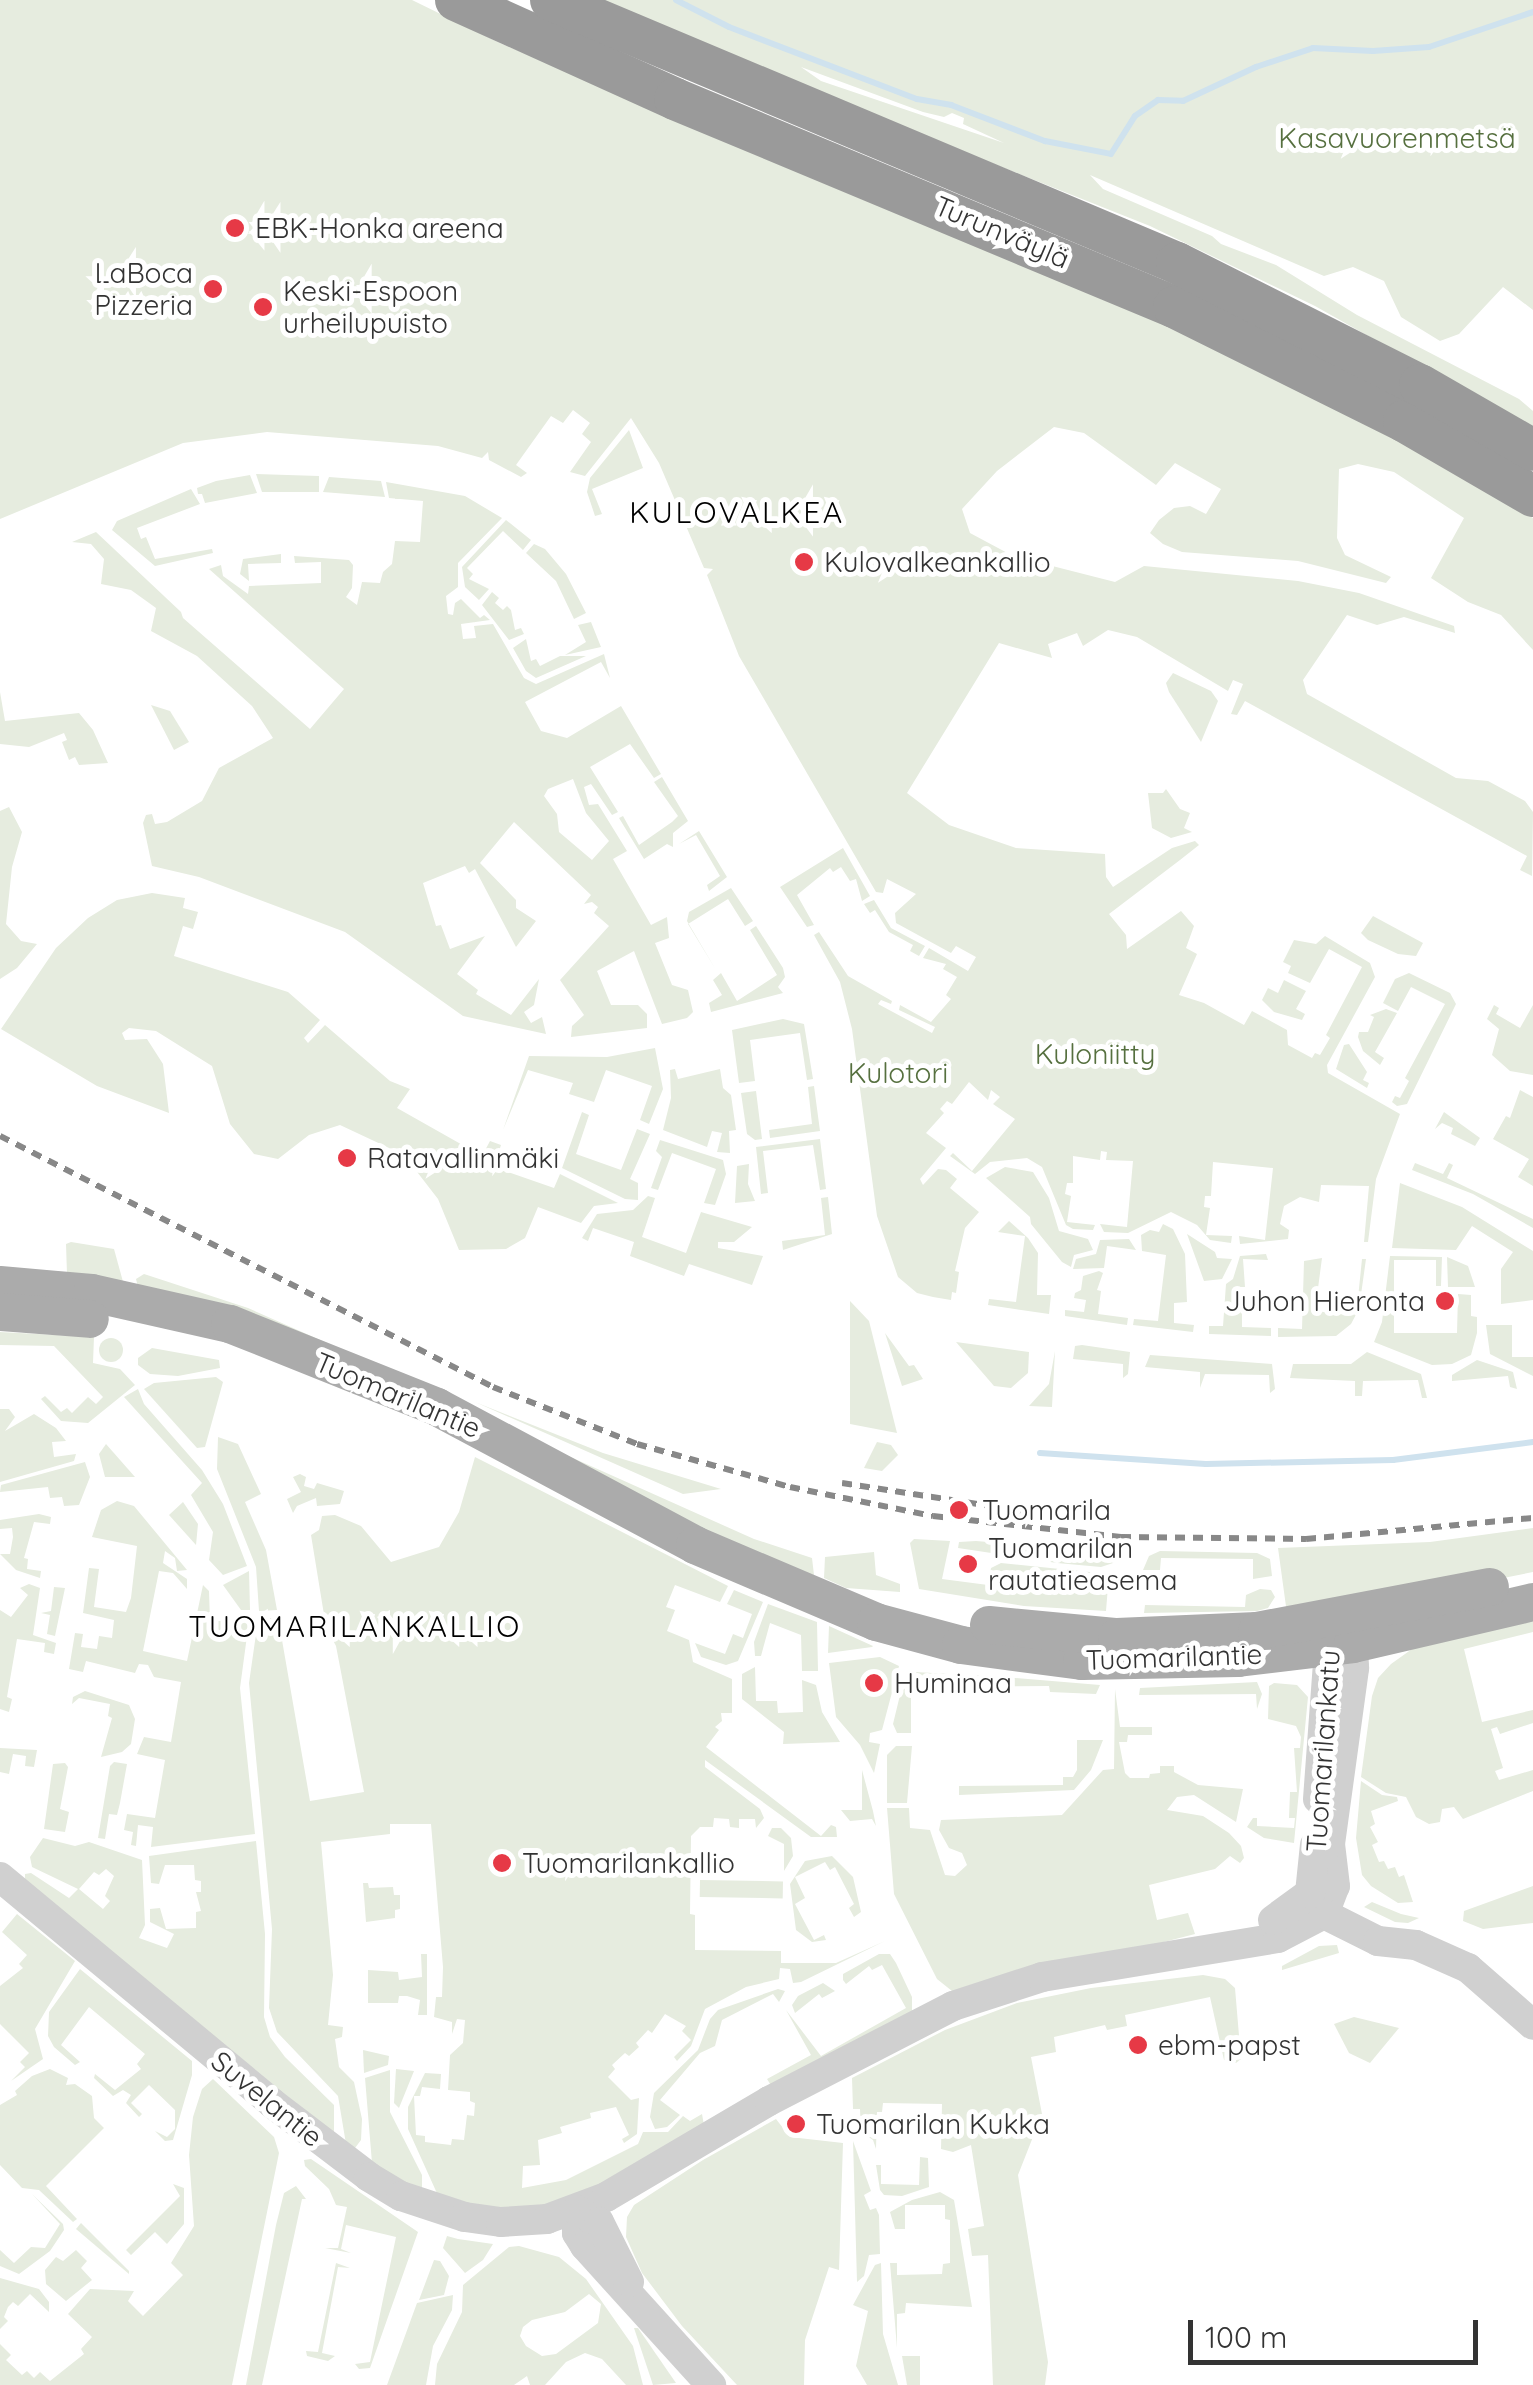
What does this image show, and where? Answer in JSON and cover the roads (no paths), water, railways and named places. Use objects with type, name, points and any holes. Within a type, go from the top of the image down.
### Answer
[{"type":"highway","name":"Turunväylä","points":[[456,0],[676,100],[1174,307],[1387,412],[1533,496]]},
{"type":"highway","name":"Turunväylä","points":[[551,0],[1177,263],[1420,385],[1533,450]]},
{"type":"main road","name":"Tuomarilantie","points":[[0,1285],[92,1294],[230,1324],[437,1407],[695,1545],[820,1596],[1026,1630],[1118,1637],[1257,1630],[1340,1636],[1533,1602]]},
{"type":"main road","name":"Tuomarilantie","points":[[0,1312],[138,1324],[300,1353]]},
{"type":"main road","name":"Tuomarilantie","points":[[1340,1636],[1533,1578]]},
{"type":"street","name":"Tuomarilankatu","points":[[1323,1897],[1340,1636]]},
{"type":"street","name":"Suvelantie","points":[[0,1878],[335,2153],[401,2196],[437,2210],[501,2222],[547,2220],[577,2210]]},
{"type":"street","points":[[711,2385],[638,2300],[584,2246],[577,2233],[577,2210],[768,2102],[954,2006],[1042,1977],[1278,1938],[1323,1897],[1378,1941],[1416,1945],[1468,1968],[1533,2025]]},
{"type":"waterway","points":[[676,0],[729,27],[917,99],[951,105],[1045,141],[1111,154],[1135,116],[1158,100],[1183,101],[1256,67],[1313,48],[1373,51],[1429,47],[1533,12]]},
{"type":"waterway","points":[[1040,1453],[1206,1464],[1393,1460],[1533,1442]]},
{"type":"railway","points":[[0,1136],[493,1387],[637,1444],[790,1487],[933,1516],[1121,1537],[1306,1539],[1533,1518]]},
{"type":"railway","points":[[842,1483],[1035,1513]]},
{"type":"place","name":"EBK-Honka areena","points":[[235,228]]},
{"type":"place","name":"LaBoca Pizzeria","points":[[213,289]]},
{"type":"place","name":"Keski-Espoon urheilupuisto","points":[[263,307]]},
{"type":"place","name":"Kulovalkeankallio","points":[[804,562]]},
{"type":"place","name":"Ratavallinmäki","points":[[347,1158]]},
{"type":"place","name":"Juhon Hieronta","points":[[1445,1301]]},
{"type":"place","name":"Tuomarila","points":[[959,1510]]},
{"type":"place","name":"Tuomarilan rautatieasema","points":[[968,1564]]},
{"type":"place","name":"Huminaa","points":[[874,1683]]},
{"type":"place","name":"Tuomarilankallio","points":[[502,1863]]},
{"type":"place","name":"ebm-papst","points":[[1138,2045]]},
{"type":"place","name":"Tuomarilan Kukka","points":[[796,2124]]},
{"type":"district","name":"KULOVALKEA","points":[[737,512]]},
{"type":"district","name":"TUOMARILANKALLIO","points":[[355,1626]]},
{"type":"park label","name":"Kasavuorenmetsä","points":[[1397,138]]},
{"type":"park label","name":"Kuloniitty","points":[[1095,1054]]},
{"type":"park label","name":"Kulotori","points":[[898,1073]]}]
